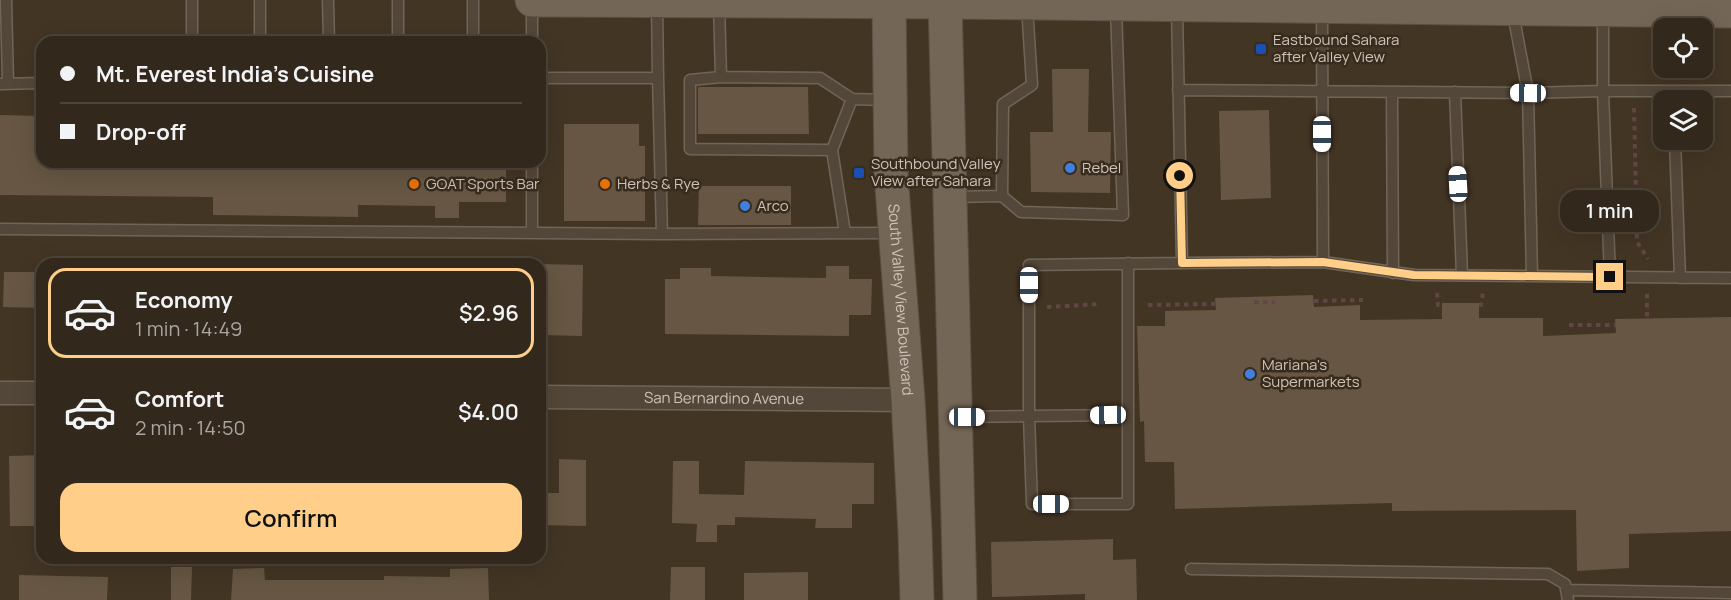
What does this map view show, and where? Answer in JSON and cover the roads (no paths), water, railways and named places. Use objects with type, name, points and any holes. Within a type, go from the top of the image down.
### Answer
[{"type":"main road","points":[[532,0],[945,1],[1177,6],[1731,11]]},
{"type":"main road","points":[[1603,10],[1638,0]]},
{"type":"main road","name":"South Valley View Boulevard","points":[[889,1],[891,174],[908,400],[917,600]]},
{"type":"main road","points":[[945,1],[960,600]]},
{"type":"main road","points":[[915,532],[928,600]]},
{"type":"street","points":[[0,393],[36,393]]},
{"type":"street","name":"San Bernardino Avenue","points":[[546,397],[908,400]]},
{"type":"lane","points":[[6,0],[4,84],[36,83]]},
{"type":"lane","points":[[192,0],[192,36]]},
{"type":"lane","points":[[260,0],[260,36]]},
{"type":"lane","points":[[328,0],[328,36]]},
{"type":"lane","points":[[398,0],[398,36]]},
{"type":"lane","points":[[473,36],[474,0]]},
{"type":"lane","points":[[532,0],[532,36]]},
{"type":"lane","points":[[657,0],[662,234]]},
{"type":"lane","points":[[719,1],[722,77]]},
{"type":"lane","points":[[1002,196],[1004,104],[1032,85],[1027,4]]},
{"type":"lane","points":[[949,197],[1002,196],[1021,212],[1123,215],[1116,5]]},
{"type":"lane","points":[[1177,6],[1182,263]]},
{"type":"lane","points":[[1322,7],[1323,262]]},
{"type":"lane","points":[[1513,9],[1528,93],[1532,276]]},
{"type":"lane","points":[[1603,10],[1603,91],[1610,277]]},
{"type":"lane","points":[[832,150],[690,149],[690,80],[722,77],[820,78],[852,99],[890,101]]},
{"type":"lane","points":[[546,78],[658,78]]},
{"type":"lane","points":[[1178,90],[1528,93],[1603,91],[1653,95]]},
{"type":"lane","points":[[1713,93],[1731,91]]},
{"type":"lane","points":[[1392,92],[1393,273]]},
{"type":"lane","points":[[1455,92],[1462,275]]},
{"type":"lane","points":[[845,233],[832,150],[852,99]]},
{"type":"lane","points":[[1675,150],[1680,278]]},
{"type":"lane","points":[[532,168],[532,233]]},
{"type":"lane","points":[[0,229],[662,234],[896,233]]},
{"type":"lane","points":[[1128,263],[1128,504],[1032,504],[1029,416],[1029,264],[1128,263],[1323,262],[1414,275],[1731,278]]},
{"type":"lane","points":[[955,417],[1128,415]]},
{"type":"lane","points":[[1191,569],[1548,574],[1565,584],[1567,595],[1731,593]]},
{"type":"place","name":"Eastbound Sahara after Valley View","points":[[1261,49]]},
{"type":"place","name":"Rebel","points":[[1070,168]]},
{"type":"place","name":"Southbound Valley View after Sahara","points":[[859,173]]},
{"type":"place","name":"GOAT Sports Bar","points":[[414,184]]},
{"type":"place","name":"Herbs & Rye","points":[[605,184]]},
{"type":"place","name":"Arco","points":[[745,206]]},
{"type":"place","name":"Mariana's Supermarkets","points":[[1250,374]]}]
